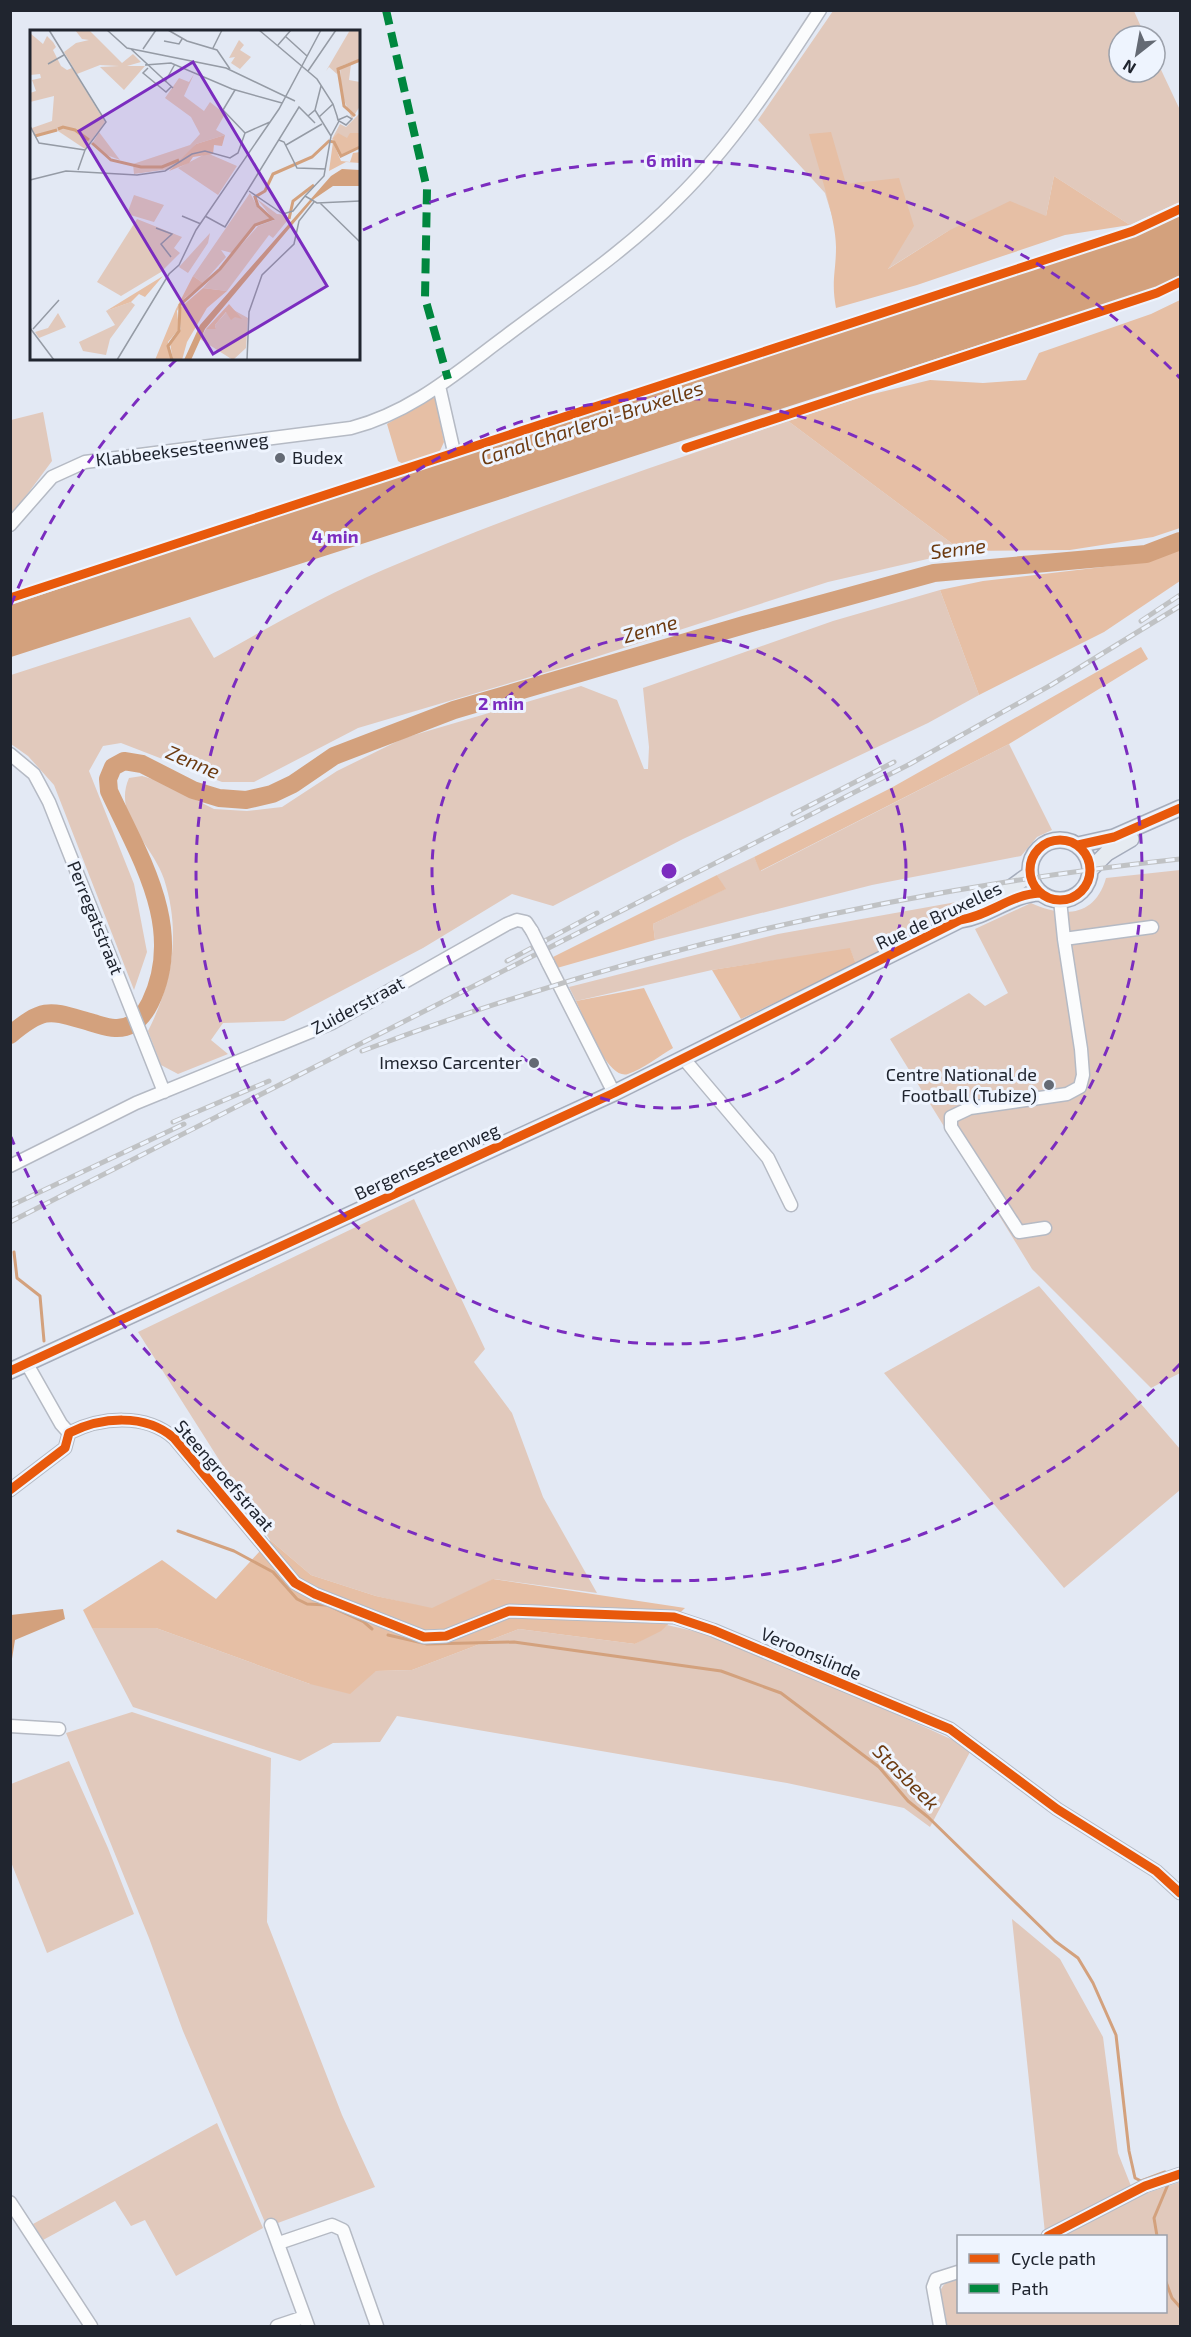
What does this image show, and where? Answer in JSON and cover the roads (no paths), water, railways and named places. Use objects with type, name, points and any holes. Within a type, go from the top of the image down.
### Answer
[{"type":"main road","points":[[1078,845],[1100,842],[1180,808]]},
{"type":"main road","points":[[1090,869],[1118,846],[1150,830],[1158,819]]},
{"type":"main road","points":[[1062,839],[1078,845],[1085,852],[1090,869],[1087,884],[1082,891],[1068,899],[1060,900],[1040,892],[1030,874],[1033,856],[1045,843],[1062,839]]},
{"type":"main road","name":"Rue de Bruxelles","points":[[960,920],[969,910],[1030,874]]},
{"type":"main road","name":"Rue de Bruxelles","points":[[855,975],[960,920],[972,918],[1019,896],[1040,892]]},
{"type":"main road","name":"Bergensesteenweg","points":[[10,1371],[614,1093],[855,975]]},
{"type":"street","name":"Klabbeeksesteenweg","points":[[10,525],[42,486],[63,469],[108,458],[351,428],[381,420],[439,386],[637,237],[678,199],[719,153],[764,96],[820,10]]},
{"type":"street","points":[[439,386],[454,452]]},
{"type":"street","name":"Perregatstraat","points":[[10,754],[34,774],[49,802],[164,1092]]},
{"type":"street","points":[[1045,1228],[1018,1232],[951,1127],[951,1117],[970,1108],[1067,1094],[1080,1087],[1083,1075],[1081,1049],[1060,900]]},
{"type":"street","name":"Zuiderstraat","points":[[10,1166],[75,1131],[332,1023],[517,920],[526,922],[532,931],[614,1093]]},
{"type":"street","points":[[1064,939],[1152,927]]},
{"type":"street","points":[[684,1059],[768,1158],[791,1206]]},
{"type":"street","points":[[10,1490],[65,1448],[69,1433],[61,1424],[27,1364]]},
{"type":"street","name":"Steengroefstraat","points":[[69,1433],[89,1423],[108,1421],[134,1420],[161,1428],[174,1438],[295,1583],[381,1622]]},
{"type":"street","name":"Veroonslinde","points":[[381,1622],[424,1637],[446,1636],[509,1611],[674,1617],[713,1630],[950,1730],[1057,1809],[1156,1871],[1180,1893]]},
{"type":"street","points":[[10,1726],[59,1729]]},
{"type":"street","points":[[1050,2235],[1145,2186],[1180,2174]]},
{"type":"street","points":[[10,2202],[91,2326]]},
{"type":"street","points":[[271,2225],[306,2322],[277,2326]]},
{"type":"street","points":[[279,2243],[332,2225],[343,2230],[377,2326]]},
{"type":"street","points":[[940,2326],[933,2287],[936,2279],[957,2272]]},
{"type":"water","name":"Canal Charleroi-Bruxelles","points":[[1180,214],[1180,276],[1156,288],[11,657],[11,605],[460,453],[1134,234]]},
{"type":"water","points":[[63,1609],[65,1619],[15,1640],[11,1665],[11,1615]]},
{"type":"waterway","name":"Zenne","points":[[10,1035],[32,1019],[49,1013],[107,1027],[121,1028],[136,1021],[150,1003],[160,975],[163,948],[161,921],[155,894],[145,868],[109,791],[108,779],[113,767],[124,761],[142,764],[193,790],[219,798],[246,800],[272,794],[293,784],[334,756],[454,710],[744,625],[934,573],[1146,554],[1180,541]]},
{"type":"waterway","name":"Stasbeek","points":[[14,1252],[17,1278],[40,1296],[44,1341]]},
{"type":"waterway","name":"Stasbeek","points":[[178,1531],[234,1551],[273,1572],[297,1599],[307,1604],[327,1605],[364,1622],[372,1629]]},
{"type":"waterway","name":"Stasbeek","points":[[388,1635],[427,1644],[514,1642],[721,1671],[781,1693],[879,1767],[908,1801],[928,1817],[1055,1941],[1078,1958],[1093,1983],[1116,2035],[1129,2151],[1135,2178],[1141,2181],[1165,2172]]},
{"type":"waterway","name":"Stasbeek","points":[[1157,2235],[1154,2218],[1169,2182]]},
{"type":"waterway","name":"Stasbeek","points":[[1167,2285],[1172,2298],[1180,2307]]},
{"type":"railway","points":[[1141,621],[1180,595]]},
{"type":"railway","points":[[10,1222],[910,764],[1051,685],[1180,606]]},
{"type":"railway","points":[[793,814],[894,762]]},
{"type":"railway","points":[[362,1051],[561,983],[765,929],[971,888],[1180,859]]},
{"type":"railway","points":[[507,961],[597,913]]},
{"type":"railway","points":[[173,1122],[269,1081]]},
{"type":"railway","points":[[10,1206],[184,1124]]},
{"type":"place","name":"Budex","points":[[280,458]]},
{"type":"place","name":"Imexso Carcenter","points":[[534,1063]]},
{"type":"place","name":"Centre National de Football (Tubize)","points":[[1049,1085]]},
{"type":"water label","name":"Senne","points":[[958,549]]}]
